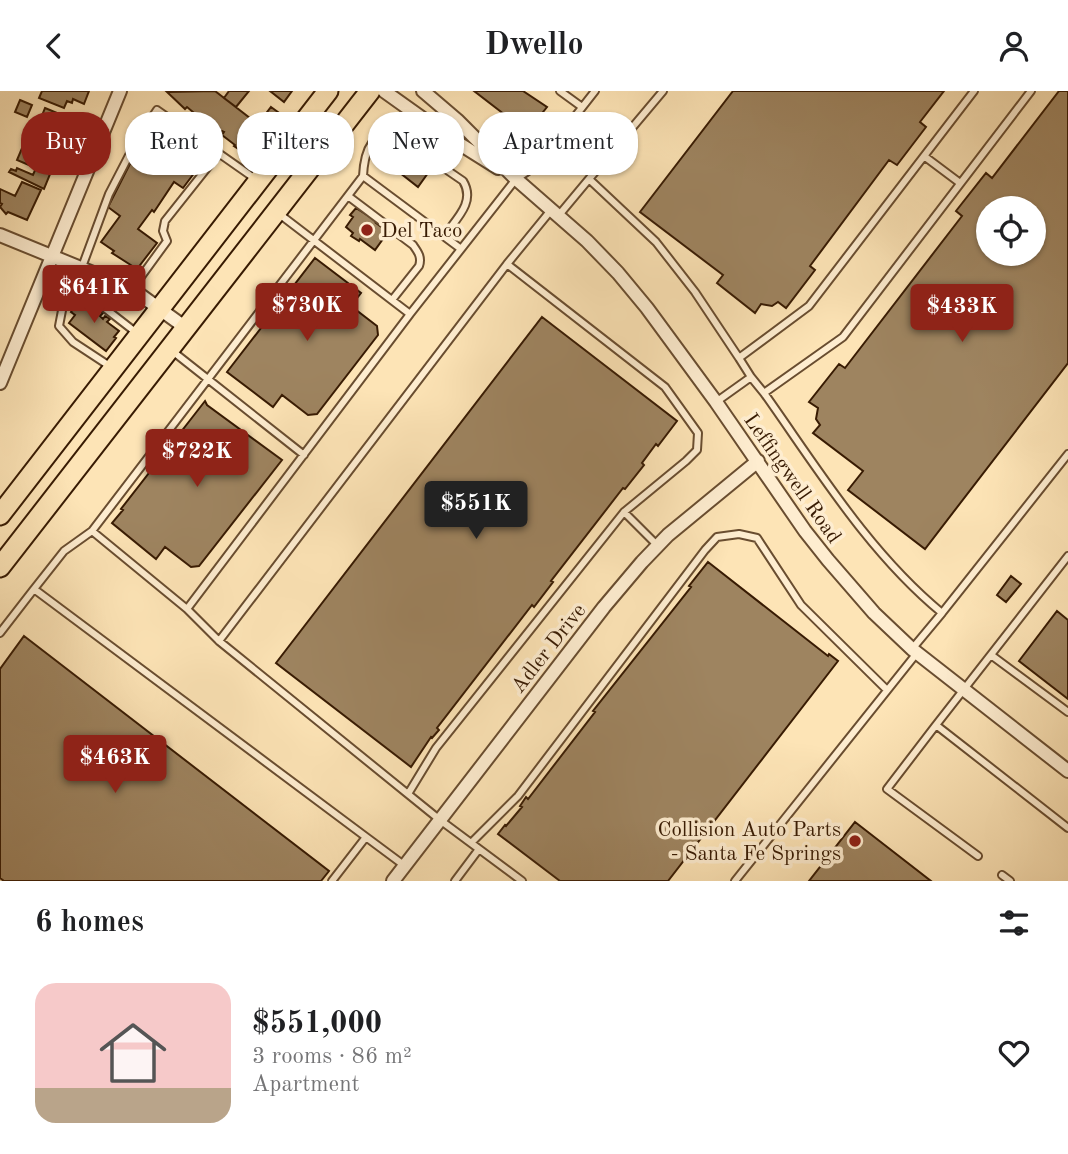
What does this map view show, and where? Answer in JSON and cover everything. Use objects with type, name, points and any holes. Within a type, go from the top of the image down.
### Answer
[{"type":"main road","points":[[0,515],[328,91]]},
{"type":"main road","points":[[0,567],[370,91]]},
{"type":"street","points":[[0,383],[120,91]]},
{"type":"street","name":"Leffingwell Road","points":[[384,91],[447,136],[516,179]]},
{"type":"street","name":"Leffingwell Road","points":[[423,91],[457,120],[516,179],[556,212],[618,273],[716,402],[805,531],[874,613],[914,650],[1068,771]]},
{"type":"street","points":[[0,235],[132,289],[186,328]]},
{"type":"street","name":"Adler Drive","points":[[393,881],[604,607],[658,545],[758,461]]},
{"type":"lane","points":[[560,91],[582,107]]},
{"type":"lane","points":[[187,609],[410,314],[516,179],[537,165],[594,91]]},
{"type":"lane","points":[[219,641],[507,264],[589,179],[663,91]]},
{"type":"lane","points":[[739,358],[809,306],[974,91]]},
{"type":"lane","points":[[764,393],[843,337],[1031,91]]},
{"type":"lane","points":[[0,633],[64,551],[92,531],[209,379],[363,176],[364,162],[372,141],[380,134],[393,133],[463,181],[469,198],[444,236]]},
{"type":"lane","points":[[223,156],[258,181]]},
{"type":"lane","points":[[925,156],[960,183]]},
{"type":"lane","points":[[82,267],[109,194],[125,163]]},
{"type":"lane","points":[[132,289],[167,241],[163,231],[165,221],[202,175]]},
{"type":"lane","points":[[363,176],[461,249]]},
{"type":"lane","points":[[589,179],[656,242],[695,292],[751,377],[875,545],[895,569],[942,613]]},
{"type":"lane","points":[[348,196],[413,245],[419,253],[419,265],[392,300]]},
{"type":"lane","points":[[276,212],[410,314]]},
{"type":"lane","points":[[408,794],[436,748],[624,512],[696,450],[698,433],[664,387],[507,264]]},
{"type":"lane","points":[[114,368],[73,342],[59,326],[65,300],[71,293],[84,292],[140,335]]},
{"type":"lane","points":[[169,349],[304,454]]},
{"type":"lane","points":[[716,402],[751,377]]},
{"type":"lane","points":[[735,881],[887,690],[942,613],[1068,454]]},
{"type":"lane","points":[[624,512],[658,545]]},
{"type":"lane","points":[[92,531],[187,609],[219,641],[440,820],[522,881]]},
{"type":"lane","points":[[471,843],[518,796],[717,537],[739,534],[757,538],[801,605],[887,690]]},
{"type":"lane","points":[[978,856],[887,789],[1068,556]]},
{"type":"lane","points":[[34,589],[405,866]]},
{"type":"lane","points":[[992,655],[1068,712]]},
{"type":"lane","points":[[936,725],[1068,828]]},
{"type":"lane","points":[[332,881],[366,837]]},
{"type":"lane","points":[[455,881],[479,849]]},
{"type":"lane","points":[[1002,875],[1010,881]]},
{"type":"building","points":[[42,91],[89,91],[84,104],[73,99],[72,103],[67,101],[64,108],[39,98]]},
{"type":"building","points":[[215,91],[242,112],[237,112],[237,148],[223,136],[223,112],[193,112],[187,107],[185,109],[167,92]]},
{"type":"building","points":[[229,91],[249,91],[236,107],[224,98]]},
{"type":"building","points":[[270,91],[292,91],[284,102]]},
{"type":"building","points":[[474,91],[523,91],[547,107],[543,112],[501,112]]},
{"type":"building","points":[[733,91],[944,91],[920,122],[926,127],[897,165],[889,160],[810,266],[815,270],[786,308],[778,302],[772,306],[761,304],[755,313],[717,283],[723,275],[640,212]]},
{"type":"building","points":[[1059,91],[1068,91],[1068,363],[925,549],[848,490],[863,471],[813,433],[820,425],[816,419],[818,408],[809,402],[839,364],[845,368],[962,216],[956,211],[986,173],[992,178]]},
{"type":"building","points":[[20,100],[32,105],[29,112],[21,112],[21,114],[15,112]]},
{"type":"building","points":[[17,168],[21,170],[21,175],[50,175],[44,189],[9,172],[11,169],[16,171]]},
{"type":"building","points":[[125,174],[193,175],[183,188],[174,182],[154,212],[152,210],[138,229],[157,243],[137,269],[112,253],[114,251],[101,242],[120,216],[108,207]]},
{"type":"building","points":[[403,175],[427,175],[418,187]]},
{"type":"building","points":[[22,182],[41,190],[27,220],[8,212],[6,214],[0,207],[0,189],[15,196]]},
{"type":"building","name":"Del Taco","points":[[356,208],[388,232],[375,250],[351,236],[353,233],[346,227]]},
{"type":"building","points":[[315,258],[361,293],[351,306],[377,326],[378,335],[317,414],[308,415],[282,395],[273,407],[227,372]]},
{"type":"building","points":[[86,300],[103,313],[100,316],[103,319],[105,316],[110,319],[107,322],[119,331],[106,351],[69,323],[75,315],[71,312],[79,301],[84,304]]},
{"type":"building","points":[[542,317],[677,421],[658,446],[656,444],[642,463],[644,465],[625,489],[623,488],[534,607],[532,605],[437,728],[439,730],[431,737],[411,767],[276,663]]},
{"type":"building","points":[[205,401],[282,460],[199,566],[191,567],[165,547],[156,559],[112,523]]},
{"type":"building","points":[[708,562],[838,661],[668,881],[560,881],[498,834],[522,807],[520,806],[526,797],[528,799]]},
{"type":"building","points":[[1011,576],[1021,584],[1006,602],[997,595]]},
{"type":"building","points":[[1057,611],[1068,620],[1068,699],[1019,661]]},
{"type":"building","points":[[24,636],[329,871],[321,881],[4,881],[0,878],[0,669]]},
{"type":"building","points":[[855,822],[931,881],[809,881]]},
{"type":"place","name":"Del Taco","points":[[367,230]]},
{"type":"place","name":"Collision Auto Parts - Santa Fe Springs","points":[[855,841]]}]
